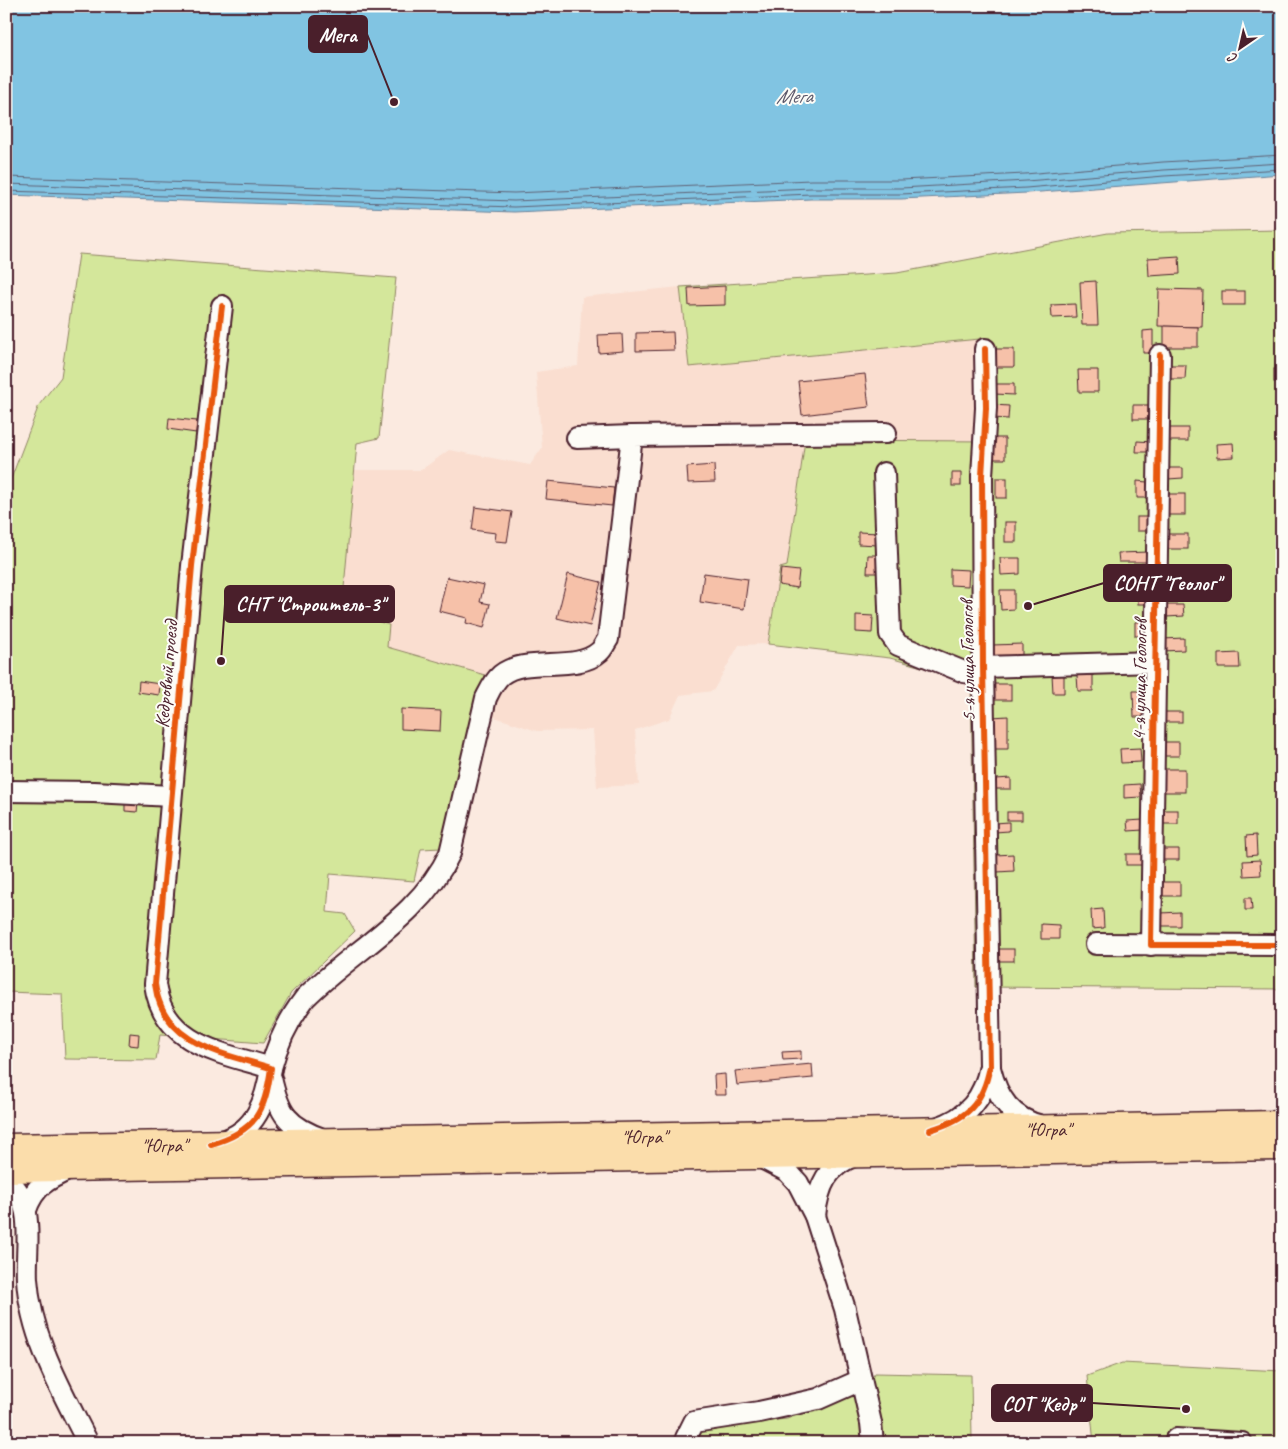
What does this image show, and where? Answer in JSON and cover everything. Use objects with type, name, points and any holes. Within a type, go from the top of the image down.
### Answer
[{"type":"highway","name":"\"Югра\"","points":[[6,1148],[1282,1125]]},
{"type":"highway","name":"\"Югра\"","points":[[6,1168],[1282,1146]]},
{"type":"street","name":"Кедровый проезд","points":[[222,306],[192,566],[155,984],[160,1007],[183,1036],[270,1071]]},
{"type":"street","name":"5-я улица Геологов","points":[[985,349],[986,408],[982,476],[983,671],[990,973],[990,1066]]},
{"type":"street","name":"4-я улица Геологов","points":[[1150,945],[1160,355]]},
{"type":"street","points":[[577,438],[886,433]]},
{"type":"street","points":[[211,1144],[233,1138],[254,1121],[264,1099],[277,1046],[291,1016],[305,998],[417,902],[441,872],[450,853],[486,698],[494,683],[502,674],[518,667],[588,659],[600,652],[608,639],[632,436]]},
{"type":"street","points":[[884,473],[890,634],[892,640],[964,672],[1155,662]]},
{"type":"street","points":[[6,790],[171,796]]},
{"type":"street","points":[[1096,944],[1282,944]]},
{"type":"street","points":[[990,1066],[996,1089],[1008,1107],[1026,1121],[1053,1128]]},
{"type":"street","points":[[930,1130],[959,1119],[976,1104],[985,1087],[990,1066]]},
{"type":"street","points":[[270,1071],[281,1112],[292,1125],[307,1134],[330,1142]]},
{"type":"street","points":[[815,1216],[822,1181],[834,1166],[860,1154]]},
{"type":"street","points":[[758,1156],[787,1171],[798,1183],[815,1216],[845,1310],[873,1443]]},
{"type":"street","points":[[26,1210],[31,1195],[42,1184],[75,1167]]},
{"type":"street","points":[[6,1180],[22,1196],[26,1210],[30,1304],[49,1364],[88,1443]]},
{"type":"street","points":[[687,1443],[686,1438],[694,1422],[759,1412],[818,1399],[861,1380]]},
{"type":"street","points":[[1176,1443],[1176,1439],[1242,1443]]},
{"type":"shaded area","points":[[680,287],[689,367],[991,338],[995,349],[991,441],[787,566],[780,568],[768,644],[739,645],[713,691],[680,695],[669,719],[635,730],[639,785],[597,787],[593,730],[537,731],[476,711],[485,675],[387,647],[362,595],[344,588],[354,470],[421,470],[449,450],[530,465],[542,448],[536,372],[578,366],[582,297]]},
{"type":"green space","points":[[1282,230],[1282,989],[976,987],[971,681],[890,658],[768,644],[780,568],[787,566],[805,440],[991,441],[995,349],[990,338],[689,367],[680,287],[897,273],[1108,233]]},
{"type":"green space","points":[[79,254],[396,278],[379,438],[357,443],[344,588],[362,595],[373,620],[389,625],[387,647],[485,675],[441,848],[421,849],[414,881],[330,874],[327,912],[345,914],[355,931],[291,993],[263,1043],[160,1035],[156,1060],[65,1059],[62,994],[6,992],[6,492],[39,405],[61,377]]},
{"type":"green space","points":[[1122,1363],[1282,1371],[1282,1443],[1094,1443],[1087,1376]]},
{"type":"green space","points":[[875,1373],[971,1375],[972,1441],[1001,1440],[1001,1443],[668,1443],[698,1427],[787,1419],[834,1399],[861,1395]]},
{"type":"water","points":[[6,6],[1282,6],[1282,174],[1027,193],[901,199],[811,199],[514,212],[6,195]]},
{"type":"building","points":[[1179,256],[1180,274],[1149,276],[1148,258]]},
{"type":"building","points":[[1096,281],[1098,325],[1082,325],[1080,282]]},
{"type":"building","points":[[725,286],[725,305],[689,306],[688,288]]},
{"type":"building","points":[[1159,289],[1203,290],[1202,327],[1158,326]]},
{"type":"building","points":[[1222,291],[1245,291],[1245,305],[1222,305]]},
{"type":"building","points":[[1075,304],[1076,317],[1052,318],[1051,305]]},
{"type":"building","points":[[1164,326],[1198,327],[1198,347],[1164,347]]},
{"type":"building","points":[[1153,330],[1153,353],[1143,353],[1143,331]]},
{"type":"building","points":[[673,332],[674,350],[636,351],[636,333]]},
{"type":"building","points":[[622,334],[623,351],[599,353],[598,335]]},
{"type":"building","points":[[996,349],[1014,349],[1014,367],[995,367]]},
{"type":"building","points":[[1169,365],[1186,365],[1185,379],[1168,379]]},
{"type":"building","points":[[1274,369],[1282,369],[1282,382],[1274,382]]},
{"type":"building","points":[[1078,370],[1098,370],[1098,392],[1079,392]]},
{"type":"building","points":[[865,374],[869,407],[802,415],[798,381]]},
{"type":"building","points":[[995,384],[1014,384],[1014,395],[995,394]]},
{"type":"building","points":[[994,405],[1009,406],[1008,419],[993,418]]},
{"type":"building","points":[[1133,405],[1151,405],[1151,419],[1133,419]]},
{"type":"building","points":[[169,418],[197,421],[196,433],[168,429]]},
{"type":"building","points":[[1169,428],[1188,428],[1188,441],[1169,441]]},
{"type":"building","points":[[992,438],[1005,438],[1005,459],[991,459]]},
{"type":"building","points":[[1137,441],[1153,442],[1153,452],[1136,452]]},
{"type":"building","points":[[1233,443],[1234,457],[1217,458],[1216,444]]},
{"type":"building","points":[[714,465],[715,482],[688,483],[687,467]]},
{"type":"building","points":[[1167,468],[1183,468],[1183,478],[1168,479]]},
{"type":"building","points":[[952,473],[961,473],[961,486],[952,486]]},
{"type":"building","points":[[996,478],[1007,478],[1007,498],[996,498]]},
{"type":"building","points":[[548,481],[614,488],[612,506],[546,499]]},
{"type":"building","points":[[1137,481],[1147,482],[1147,498],[1137,498]]},
{"type":"building","points":[[1167,494],[1185,494],[1185,515],[1167,515]]},
{"type":"building","points":[[475,507],[512,512],[507,542],[495,541],[496,533],[472,530]]},
{"type":"building","points":[[1137,517],[1150,517],[1150,531],[1137,531]]},
{"type":"building","points":[[1005,522],[1016,522],[1016,542],[1005,542]]},
{"type":"building","points":[[858,532],[879,533],[878,545],[858,544]]},
{"type":"building","points":[[1165,534],[1188,534],[1188,549],[1165,549]]},
{"type":"building","points":[[1149,552],[1149,562],[1119,562],[1118,553]]},
{"type":"building","points":[[868,555],[878,555],[877,573],[867,573]]},
{"type":"building","points":[[1000,558],[1020,558],[1020,574],[1001,575]]},
{"type":"building","points":[[781,569],[799,571],[797,588],[779,585]]},
{"type":"building","points":[[950,569],[969,570],[968,586],[950,585]]},
{"type":"building","points":[[704,573],[748,579],[744,609],[700,602]]},
{"type":"building","points":[[568,574],[601,582],[590,626],[557,618]]},
{"type":"building","points":[[447,577],[484,585],[480,602],[490,604],[484,628],[466,623],[467,618],[439,611]]},
{"type":"building","points":[[1138,588],[1149,588],[1149,604],[1138,604]]},
{"type":"building","points":[[1000,590],[1014,590],[1014,609],[1001,610]]},
{"type":"building","points":[[1166,605],[1183,605],[1184,616],[1166,617]]},
{"type":"building","points":[[856,615],[873,616],[872,633],[856,632]]},
{"type":"building","points":[[1148,621],[1149,636],[1135,636],[1135,622]]},
{"type":"building","points":[[1184,638],[1184,650],[1163,651],[1163,639]]},
{"type":"building","points":[[1022,644],[1022,659],[992,660],[992,645]]},
{"type":"building","points":[[1239,653],[1240,668],[1218,668],[1218,654]]},
{"type":"building","points":[[1052,674],[1064,674],[1064,693],[1053,693]]},
{"type":"building","points":[[1077,675],[1093,675],[1093,691],[1078,691]]},
{"type":"building","points":[[139,681],[160,684],[159,695],[138,692]]},
{"type":"building","points":[[993,684],[1011,684],[1011,700],[993,700]]},
{"type":"building","points":[[1133,691],[1147,691],[1147,717],[1134,717]]},
{"type":"building","points":[[1276,708],[1282,708],[1282,721],[1276,721]]},
{"type":"building","points":[[401,709],[441,711],[440,731],[401,729]]},
{"type":"building","points":[[1162,712],[1182,712],[1182,722],[1162,722]]},
{"type":"building","points":[[1008,716],[1008,749],[993,749],[992,717]]},
{"type":"building","points":[[1164,742],[1179,742],[1179,756],[1164,756]]},
{"type":"building","points":[[1140,748],[1141,762],[1121,763],[1120,749]]},
{"type":"building","points":[[1161,769],[1185,769],[1185,792],[1161,792]]},
{"type":"building","points":[[1011,778],[1011,789],[996,789],[996,779]]},
{"type":"building","points":[[1140,784],[1141,797],[1124,798],[1124,785]]},
{"type":"building","points":[[125,803],[138,804],[137,812],[125,811]]},
{"type":"building","points":[[1161,810],[1178,810],[1178,824],[1161,824]]},
{"type":"building","points":[[1007,812],[1022,812],[1022,820],[1007,820]]},
{"type":"building","points":[[1143,820],[1143,830],[1128,831],[1127,821]]},
{"type":"building","points":[[1009,822],[1009,831],[995,832],[995,823]]},
{"type":"building","points":[[1256,835],[1257,855],[1247,856],[1246,836]]},
{"type":"building","points":[[1161,849],[1179,849],[1179,860],[1162,860]]},
{"type":"building","points":[[1013,854],[1014,871],[997,872],[996,855]]},
{"type":"building","points":[[1126,854],[1144,854],[1144,865],[1126,865]]},
{"type":"building","points":[[1260,860],[1261,875],[1244,876],[1243,861]]},
{"type":"building","points":[[1160,882],[1180,882],[1180,896],[1160,896]]},
{"type":"building","points":[[1245,898],[1251,898],[1252,910],[1245,910]]},
{"type":"building","points":[[1103,909],[1104,928],[1092,929],[1091,910]]},
{"type":"building","points":[[1180,912],[1180,926],[1161,926],[1161,913]]},
{"type":"building","points":[[1041,924],[1059,925],[1059,939],[1041,939]]},
{"type":"building","points":[[995,949],[1014,949],[1014,961],[995,961]]},
{"type":"building","points":[[130,1033],[139,1034],[138,1046],[129,1045]]},
{"type":"building","points":[[801,1051],[801,1059],[783,1060],[782,1052]]},
{"type":"building","points":[[812,1064],[813,1078],[737,1085],[735,1071]]},
{"type":"building","points":[[725,1074],[726,1095],[715,1095],[714,1075]]},
{"type":"cycle path","points":[[211,1144],[239,1133],[256,1118],[265,1097],[271,1068],[215,1051],[182,1033],[170,1021],[160,1005],[155,984],[192,566],[222,306]]},
{"type":"cycle path","points":[[930,1130],[954,1121],[971,1108],[983,1090],[990,1066],[983,667],[982,476],[986,408],[985,349]]},
{"type":"cycle path","points":[[1160,355],[1151,945],[1282,945]]},
{"type":"place","name":"Мега","points":[[394,102]]},
{"type":"place","name":"СОНТ \"Геолог\"","points":[[1028,606]]},
{"type":"place","name":"СНТ \"Строитель-3\"","points":[[221,661]]},
{"type":"place","name":"СОТ \"Кедр\"","points":[[1186,1409]]}]
